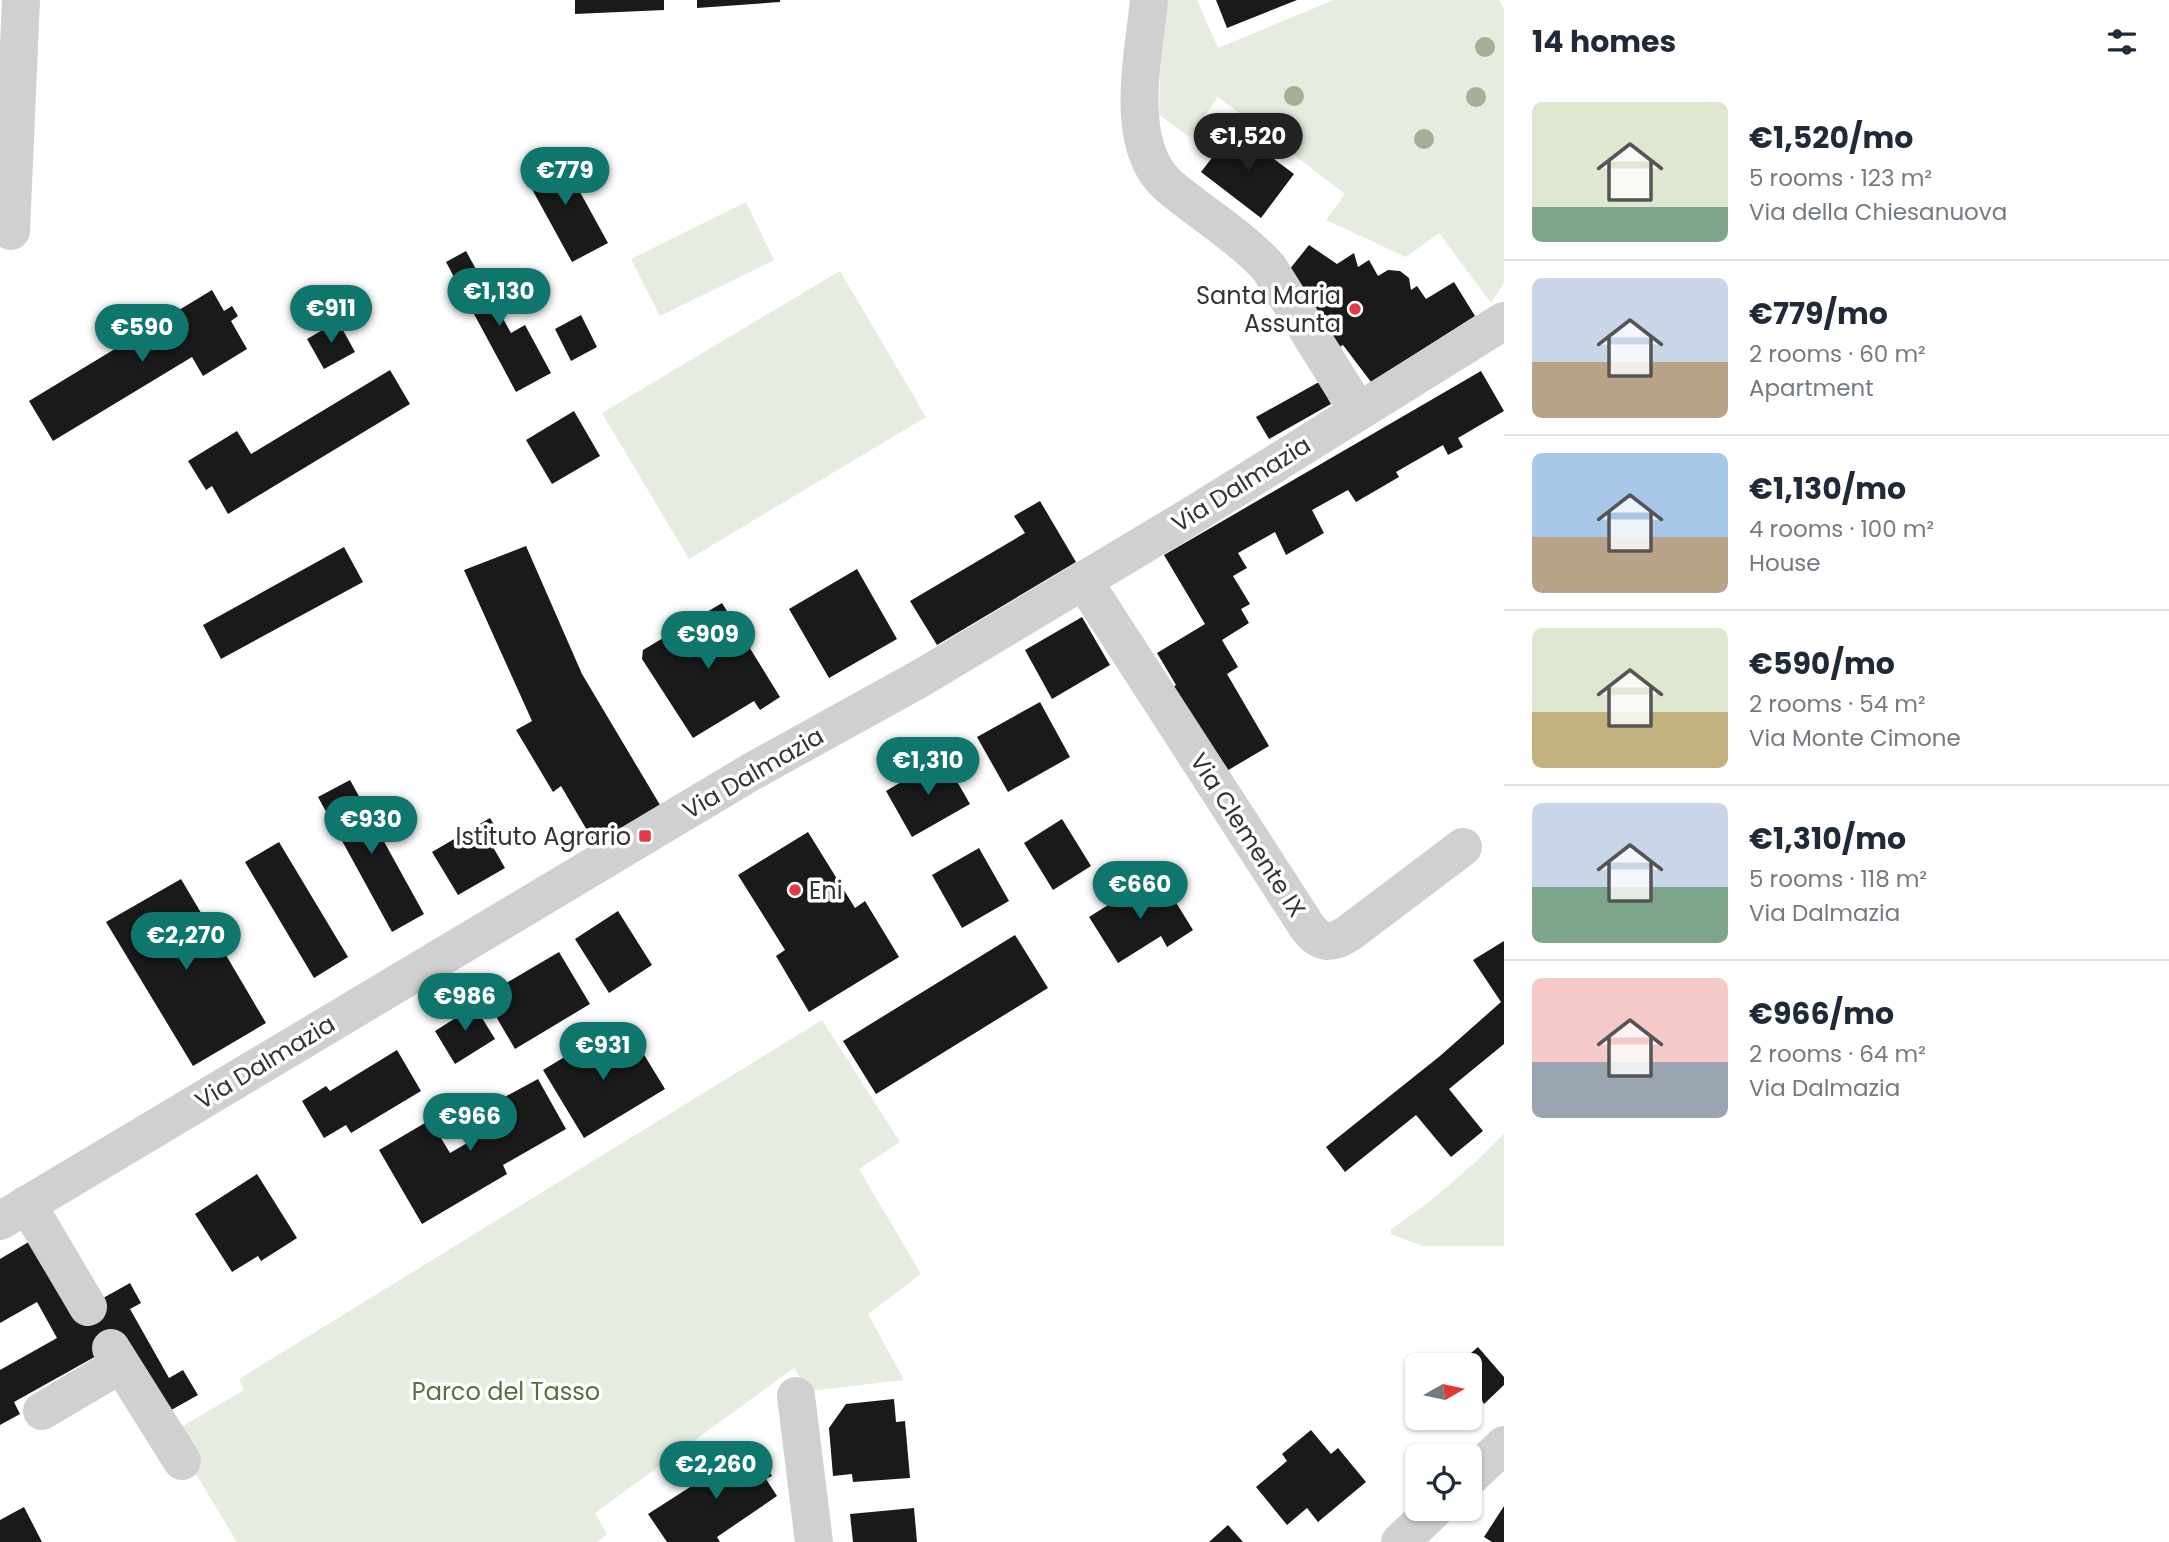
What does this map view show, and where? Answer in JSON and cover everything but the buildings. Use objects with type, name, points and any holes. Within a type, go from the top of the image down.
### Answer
[{"type":"street","points":[[11,230],[21,0]]},
{"type":"street","points":[[1149,0],[1140,116],[1145,149],[1150,162],[1172,188],[1252,250],[1269,268],[1358,411]]},
{"type":"street","name":"Via Dalmazia","points":[[14,1213],[751,772],[921,678],[1191,516],[1504,321]]},
{"type":"street","name":"Via Clemente IX","points":[[1083,580],[1308,928],[1319,940],[1326,943],[1349,933],[1463,847]]},
{"type":"street","points":[[14,1213],[88,1307]]},
{"type":"street","points":[[42,1411],[115,1356],[182,1461]]},
{"type":"street","points":[[796,1396],[814,1542]]},
{"type":"street","points":[[1482,1466],[1504,1446]]},
{"type":"street","points":[[1400,1542],[1422,1521]]},
{"type":"green space","points":[[1162,0],[1197,0],[1218,48],[1334,0],[1499,0],[1504,9],[1504,283],[1491,303],[1439,233],[1406,257],[1326,220],[1345,194],[1218,97],[1190,137],[1159,115]]},
{"type":"green space","points":[[746,202],[774,260],[660,316],[631,259]]},
{"type":"green space","points":[[840,271],[926,417],[689,559],[602,413]]},
{"type":"green space","name":"Parco del Tasso","points":[[822,1020],[900,1142],[859,1169],[921,1274],[868,1314],[904,1380],[809,1391],[794,1368],[595,1513],[607,1534],[597,1542],[237,1542],[171,1433],[244,1390],[239,1379]]},
{"type":"green space","points":[[1504,1133],[1504,1246],[1423,1246],[1391,1234],[1391,1229],[1450,1184]]},
{"type":"place","name":"Santa Maria Assunta","points":[[1355,309]]},
{"type":"place","name":"Istituto Agrario","points":[[645,836]]},
{"type":"place","name":"Eni","points":[[795,890]]}]
